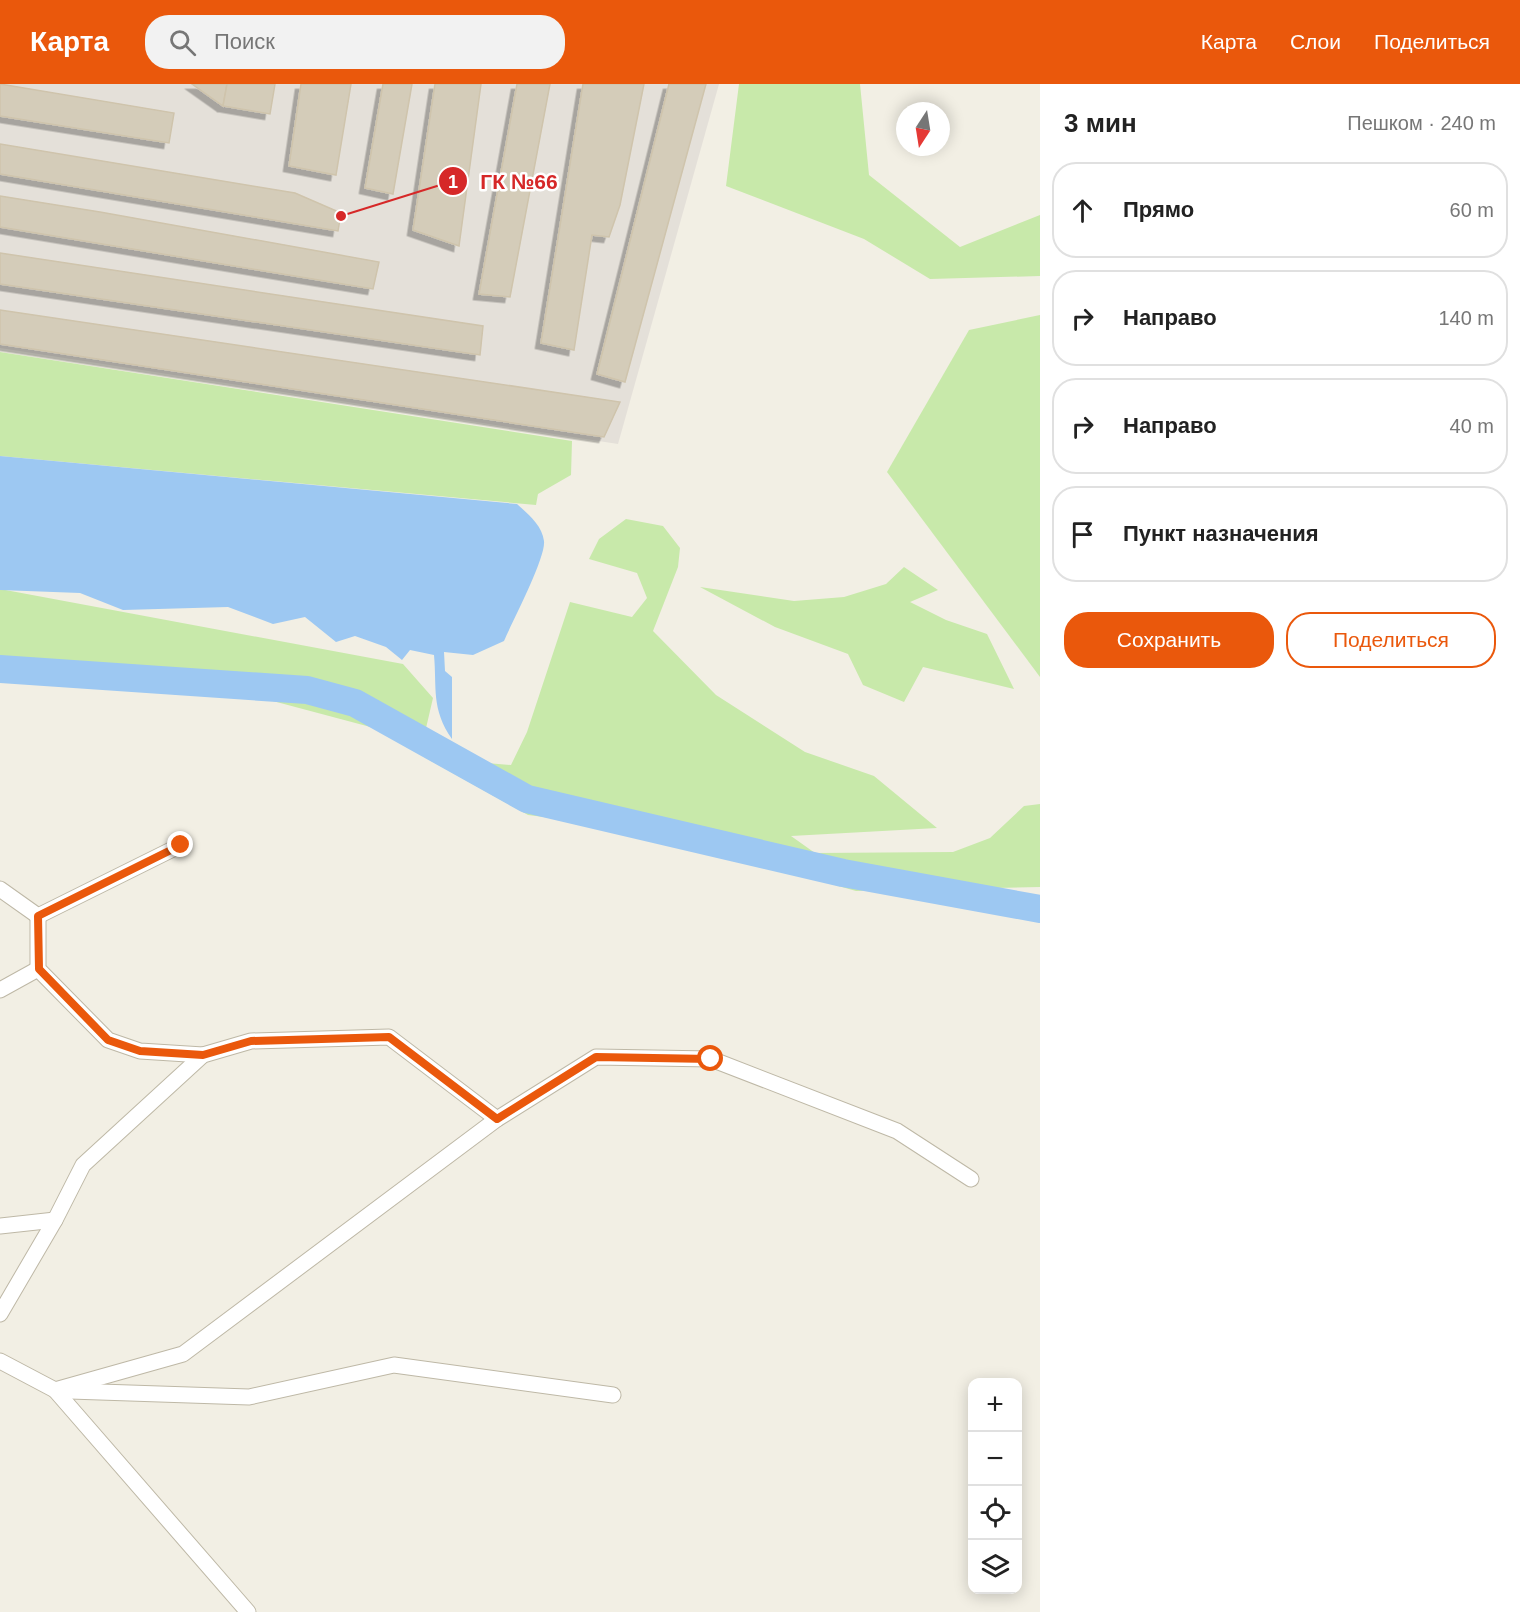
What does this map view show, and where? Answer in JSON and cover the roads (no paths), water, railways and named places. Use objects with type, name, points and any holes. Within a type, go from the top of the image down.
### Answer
[{"type":"lane","points":[[38,916],[181,845]]},
{"type":"lane","points":[[0,889],[38,916]]},
{"type":"lane","points":[[38,916],[39,969],[108,1040],[140,1051],[203,1055],[251,1041],[389,1037],[497,1119]]},
{"type":"lane","points":[[0,990],[39,969]]},
{"type":"lane","points":[[0,1314],[55,1220],[83,1165],[203,1055]]},
{"type":"lane","points":[[55,1390],[183,1354],[497,1119],[596,1057],[711,1059],[897,1131],[970,1179]]},
{"type":"lane","points":[[0,1226],[55,1220]]},
{"type":"lane","points":[[0,1361],[55,1390],[248,1612]]},
{"type":"lane","points":[[55,1390],[249,1397],[394,1365],[613,1395]]},
{"type":"water","points":[[0,456],[517,504],[534,520],[543,535],[543,549],[540,561],[504,641],[473,655],[444,652],[445,671],[452,677],[452,739],[445,728],[438,708],[434,655],[410,650],[402,660],[386,647],[355,636],[336,642],[305,617],[273,624],[228,607],[123,610],[80,593],[0,590]]},
{"type":"waterway","points":[[0,669],[307,690],[355,703],[527,799],[843,873],[1040,909]]},
{"type":"place","name":"ГК №66","points":[[341,216]]}]
